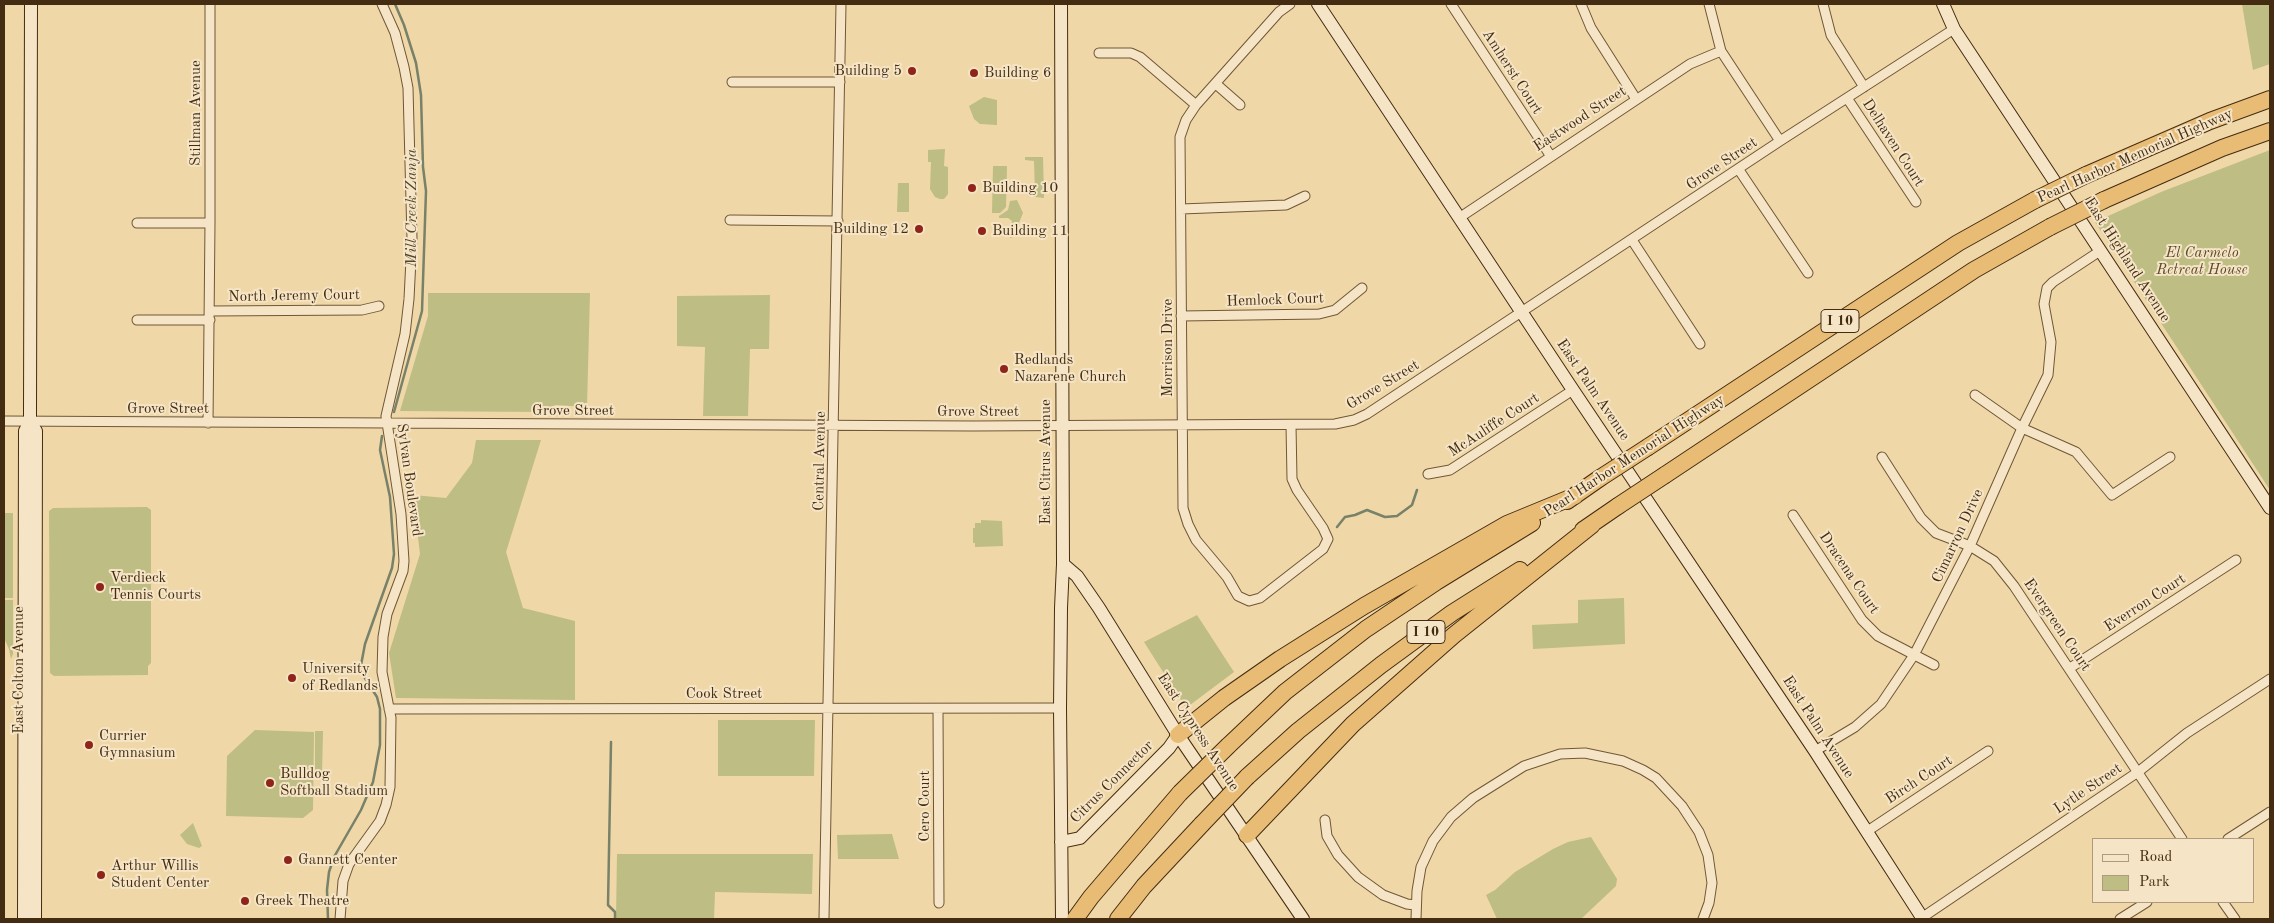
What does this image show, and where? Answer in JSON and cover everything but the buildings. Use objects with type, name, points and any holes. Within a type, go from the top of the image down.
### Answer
[{"type":"highway","name":"Pearl Harbor Memorial Highway","points":[[1075,919],[1091,897],[1180,793],[1285,692],[1366,629],[1436,582],[1575,496],[1958,243],[2035,200],[2086,175],[2210,121],[2270,99]]},
{"type":"highway","name":"Pearl Harbor Memorial Highway","points":[[1118,919],[1144,886],[1247,777],[1298,731],[1381,665],[1452,614],[1592,525],[1974,270],[2050,227],[2104,200],[2222,148],[2270,131]]},
{"type":"highway","points":[[1178,735],[1204,713],[1280,658],[1364,606],[1507,524],[1575,496]]},
{"type":"highway","points":[[1247,835],[1353,724],[1454,635],[1592,525]]},
{"type":"street","name":"East Colton Avenue","points":[[24,919],[25,431],[30,421],[31,4]]},
{"type":"street","name":"Stillman Avenue","points":[[208,423],[210,4]]},
{"type":"street","name":"Sylvan Boulevard","points":[[340,919],[343,881],[349,864],[375,830],[386,805],[390,786],[392,741],[389,709],[382,672],[383,637],[387,614],[402,570],[404,547],[401,514],[390,452],[389,424],[386,416],[405,334],[409,299],[412,239],[408,88],[395,33],[382,4]]},
{"type":"street","name":"Central Avenue","points":[[824,919],[841,4]]},
{"type":"street","name":"East Citrus Avenue","points":[[1061,4],[1064,564],[1061,608],[1060,708],[1062,919]]},
{"type":"street","name":"Morrison Drive","points":[[1290,4],[1279,12],[1196,105],[1186,120],[1180,137],[1183,508],[1196,540],[1227,577],[1238,596],[1249,601],[1260,598],[1323,549],[1328,539],[1323,528],[1296,490],[1292,479],[1290,425]]},
{"type":"street","name":"East Palm Avenue","points":[[1318,4],[1573,390],[1815,751],[1922,919]]},
{"type":"street","name":"Amherst Court","points":[[1451,4],[1550,155]]},
{"type":"street","points":[[1581,4],[1591,28],[1636,99]]},
{"type":"street","points":[[1709,4],[1720,51],[1780,141]]},
{"type":"street","name":"Delhaven Court","points":[[1823,4],[1831,35],[1864,87]]},
{"type":"street","name":"East Highland Avenue","points":[[1943,4],[1954,29],[2270,508]]},
{"type":"street","name":"Grove Street","points":[[4,421],[1062,426],[1335,424],[1354,420],[1367,414],[1739,170],[1780,141],[1954,29]]},
{"type":"street","name":"Eastwood Street","points":[[1459,218],[1550,155],[1690,64],[1720,51]]},
{"type":"street","points":[[1099,53],[1131,53],[1140,57],[1196,105]]},
{"type":"street","points":[[732,82],[840,82]]},
{"type":"street","points":[[1216,84],[1240,106]]},
{"type":"street","name":"Delhaven Court","points":[[1847,98],[1916,202]]},
{"type":"street","points":[[1739,170],[1808,273]]},
{"type":"street","points":[[1181,209],[1286,205],[1305,196]]},
{"type":"street","points":[[730,220],[838,221]]},
{"type":"street","points":[[137,223],[210,223]]},
{"type":"street","points":[[1632,240],[1700,344]]},
{"type":"street","name":"Cimarron Drive","points":[[1815,751],[1855,727],[1882,704],[1914,655],[1970,546],[2022,428],[2048,376],[2051,342],[2044,304],[2047,288],[2100,251]]},
{"type":"street","name":"Hemlock Court","points":[[1182,316],[1319,314],[1335,310],[1362,288]]},
{"type":"street","name":"North Jeremy Court","points":[[210,316],[362,310],[378,306]]},
{"type":"street","points":[[137,320],[210,316]]},
{"type":"street","name":"McAuliffe Court","points":[[1428,474],[1450,470],[1573,390]]},
{"type":"street","points":[[1976,395],[2022,428],[2076,452],[2112,495],[2170,457]]},
{"type":"street","name":"East Colton Avenue","points":[[30,421],[36,431],[35,919]]},
{"type":"street","name":"Evergreen Court","points":[[1882,457],[1921,518],[1936,533],[1970,546],[1994,561],[2014,586],[2181,838]]},
{"type":"street","name":"Dracena Court","points":[[1793,515],[1862,620],[1878,636],[1914,655]]},
{"type":"street","name":"Everron Court","points":[[2070,668],[2236,560]]},
{"type":"street","name":"East Cypress Avenue","points":[[1064,564],[1077,576],[1099,608],[1178,735],[1303,919]]},
{"type":"street","points":[[1914,655],[1934,665]]},
{"type":"street","name":"Lytle Street","points":[[1922,919],[2138,772],[2186,733],[2270,679]]},
{"type":"street","name":"Cook Street","points":[[389,709],[828,708],[938,710],[1060,708]]},
{"type":"street","name":"Cero Court","points":[[938,710],[939,902]]},
{"type":"street","name":"Citrus Connector","points":[[1062,842],[1080,838],[1170,748],[1178,735]]},
{"type":"street","name":"Birch Court","points":[[1866,832],[1988,751]]},
{"type":"street","points":[[1416,919],[1415,905],[1418,881],[1426,855],[1443,826],[1457,811],[1524,766],[1560,754],[1585,753],[1623,761],[1643,770],[1656,778],[1682,806],[1699,832],[1708,855],[1712,882],[1709,904],[1704,919]]},
{"type":"street","points":[[2230,838],[2270,812]]},
{"type":"street","points":[[1324,820],[1327,836],[1338,855],[1358,877],[1383,895],[1415,905]]},
{"type":"street","points":[[2120,919],[2145,903]]},
{"type":"street","points":[[2224,903],[2235,919]]},
{"type":"green space","points":[[2242,4],[2270,4],[2270,64],[2253,70]]},
{"type":"green space","points":[[984,97],[997,100],[997,125],[980,124],[974,119],[969,106]]},
{"type":"green space","points":[[945,149],[944,166],[948,167],[948,194],[944,199],[940,199],[935,197],[930,189],[931,162],[928,162],[928,150]]},
{"type":"green space","name":"El Carmelo Retreat House","points":[[2270,150],[2270,490],[2095,222],[2161,192]]},
{"type":"green space","points":[[1025,157],[1043,157],[1044,198],[1027,196],[1035,193],[1034,161],[1025,160]]},
{"type":"green space","points":[[993,166],[1007,166],[1006,207],[1000,213],[992,213]]},
{"type":"green space","points":[[898,183],[909,183],[909,212],[897,212]]},
{"type":"green space","points":[[1017,200],[1023,213],[1013,237],[1010,238],[1012,221],[1008,218],[999,218],[999,216],[1008,210],[1010,201]]},
{"type":"green space","points":[[428,293],[590,293],[587,407],[555,405],[546,412],[400,411],[428,316]]},
{"type":"green space","points":[[770,295],[769,349],[750,349],[748,416],[703,416],[705,347],[677,346],[677,296]]},
{"type":"green space","points":[[476,440],[541,440],[506,552],[523,608],[575,621],[575,700],[396,698],[389,653],[420,554],[413,495],[446,498],[472,463]]},
{"type":"green space","name":"Verdieck Tennis Courts","points":[[147,507],[151,510],[151,663],[148,666],[148,675],[54,676],[50,673],[49,511],[53,508]]},
{"type":"green space","points":[[4,513],[13,513],[13,598],[4,598]]},
{"type":"green space","points":[[981,520],[1002,521],[1003,546],[975,547],[975,543],[973,543],[973,528],[975,528],[975,523],[981,523]]},
{"type":"green space","points":[[1624,598],[1625,644],[1533,649],[1532,625],[1578,623],[1578,600]]},
{"type":"green space","points":[[5,600],[13,600],[13,654],[11,659],[4,638]]},
{"type":"green space","points":[[1197,615],[1234,672],[1186,708],[1144,642]]},
{"type":"green space","points":[[718,720],[815,720],[814,776],[718,776]]},
{"type":"green space","name":"Bulldog Softball Stadium","points":[[255,730],[314,732],[313,810],[303,818],[226,816],[227,756]]},
{"type":"green space","points":[[315,731],[323,731],[322,774],[315,774]]},
{"type":"green space","points":[[193,823],[202,846],[199,848],[187,844],[180,835]]},
{"type":"green space","points":[[892,834],[899,859],[838,859],[837,835]]},
{"type":"green space","points":[[1591,837],[1617,879],[1616,886],[1581,919],[1497,919],[1486,895],[1495,890],[1515,872],[1553,849],[1568,842]]},
{"type":"green space","points":[[617,854],[813,854],[812,894],[715,892],[714,919],[616,919]]},
{"type":"waterway","name":"Mill Creek Zanja","points":[[394,412],[422,311],[426,191],[423,167],[421,95],[416,63],[395,4]]},
{"type":"waterway","name":"Mill Creek Zanja","points":[[328,919],[327,890],[329,872],[334,857],[361,810],[373,782],[380,745],[380,709],[377,697],[363,675],[361,665],[365,644],[392,568],[394,554],[390,497],[380,450],[382,436]]},
{"type":"waterway","points":[[1337,527],[1345,517],[1367,510],[1385,517],[1397,516],[1412,505],[1417,490]]},
{"type":"waterway","points":[[611,742],[608,905],[615,912],[615,919]]},
{"type":"place","name":"Building 5","points":[[912,71]]},
{"type":"place","name":"Building 6","points":[[974,73]]},
{"type":"place","name":"Building 10","points":[[972,188]]},
{"type":"place","name":"Building 12","points":[[919,229]]},
{"type":"place","name":"Building 11","points":[[982,231]]},
{"type":"place","name":"Redlands Nazarene Church","points":[[1004,369]]},
{"type":"place","name":"Verdieck Tennis Courts","points":[[100,587]]},
{"type":"place","name":"University of Redlands","points":[[292,678]]},
{"type":"place","name":"Currier Gymnasium","points":[[89,745]]},
{"type":"place","name":"Bulldog Softball Stadium","points":[[270,783]]},
{"type":"place","name":"Gannett Center","points":[[288,860]]},
{"type":"place","name":"Arthur Willis Student Center","points":[[101,875]]},
{"type":"place","name":"Greek Theatre","points":[[245,901]]}]
